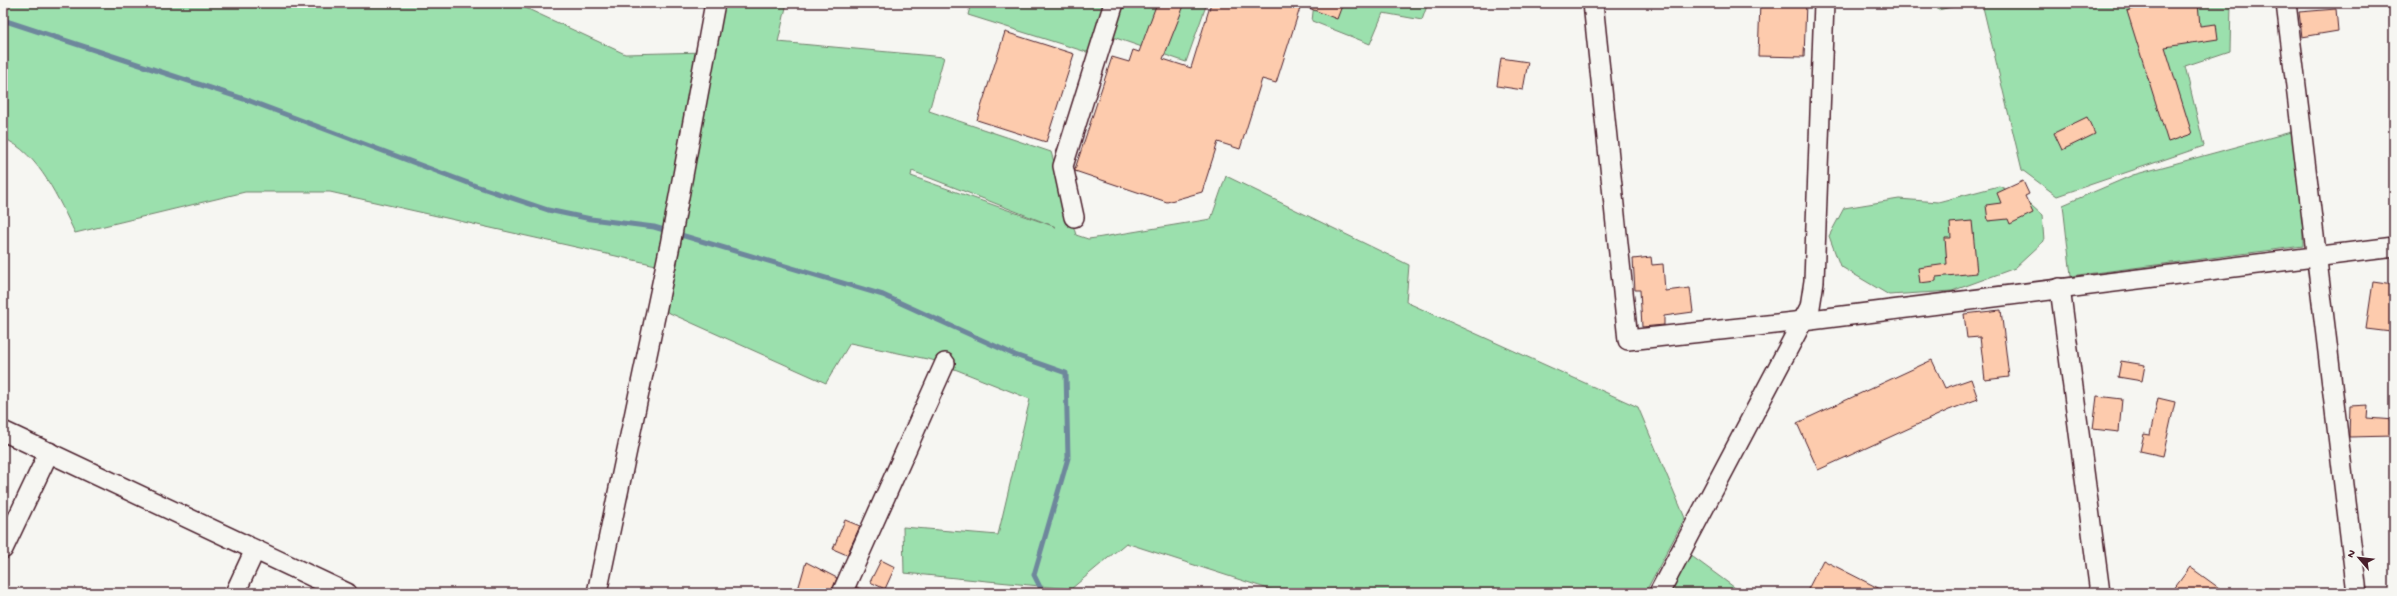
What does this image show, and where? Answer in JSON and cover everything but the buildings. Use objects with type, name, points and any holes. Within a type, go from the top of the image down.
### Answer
[{"type":"street","points":[[597,593],[670,245],[715,3]]},
{"type":"street","points":[[1074,217],[1063,166],[1114,3]]},
{"type":"street","points":[[1593,3],[1628,340],[1803,321],[2394,247]]},
{"type":"street","points":[[1659,593],[1810,307],[1814,281],[1824,3]]},
{"type":"street","points":[[2286,3],[2357,593]]},
{"type":"street","points":[[2060,288],[2100,593]]},
{"type":"street","points":[[842,593],[945,363]]},
{"type":"street","points":[[3,430],[347,593]]},
{"type":"street","points":[[3,549],[49,452]]},
{"type":"street","points":[[235,593],[255,550]]},
{"type":"green space","points":[[3,3],[515,3],[625,54],[706,52],[665,267],[330,192],[245,192],[75,233],[55,192],[37,166],[16,145],[3,138]]},
{"type":"green space","points":[[717,3],[787,3],[778,42],[944,57],[929,111],[1051,152],[1076,235],[1088,239],[1211,219],[1226,176],[1409,265],[1406,302],[1638,407],[1685,518],[1645,593],[1281,593],[1126,543],[1071,589],[904,573],[903,527],[998,535],[1030,399],[932,360],[850,343],[826,383],[663,310],[677,265]],"holes":[[[912,171],[1056,227],[911,176]]]},
{"type":"green space","points":[[971,3],[1107,3],[1093,54],[968,15]]},
{"type":"green space","points":[[1114,3],[1207,3],[1186,62],[1104,34]]},
{"type":"green space","points":[[1314,3],[1428,3],[1422,20],[1383,13],[1370,44],[1312,21]]},
{"type":"green space","points":[[1938,3],[1969,3],[1938,10]]},
{"type":"green space","points":[[1982,3],[2231,3],[2230,51],[2185,66],[2204,146],[2057,196],[2022,170]]},
{"type":"green space","points":[[2302,129],[2303,246],[2071,276],[2063,205],[2133,175]]},
{"type":"green space","points":[[1999,186],[2022,197],[2042,215],[2044,241],[2015,268],[1952,291],[1889,295],[1840,266],[1829,236],[1844,208],[1899,199],[1938,202]]},
{"type":"green space","points":[[1682,549],[1742,593],[1659,593]]},
{"type":"waterway","points":[[3,20],[250,101],[476,186],[548,210],[591,219],[654,227],[883,295],[1015,355],[1066,373],[1068,458],[1034,575],[1043,593]]}]
